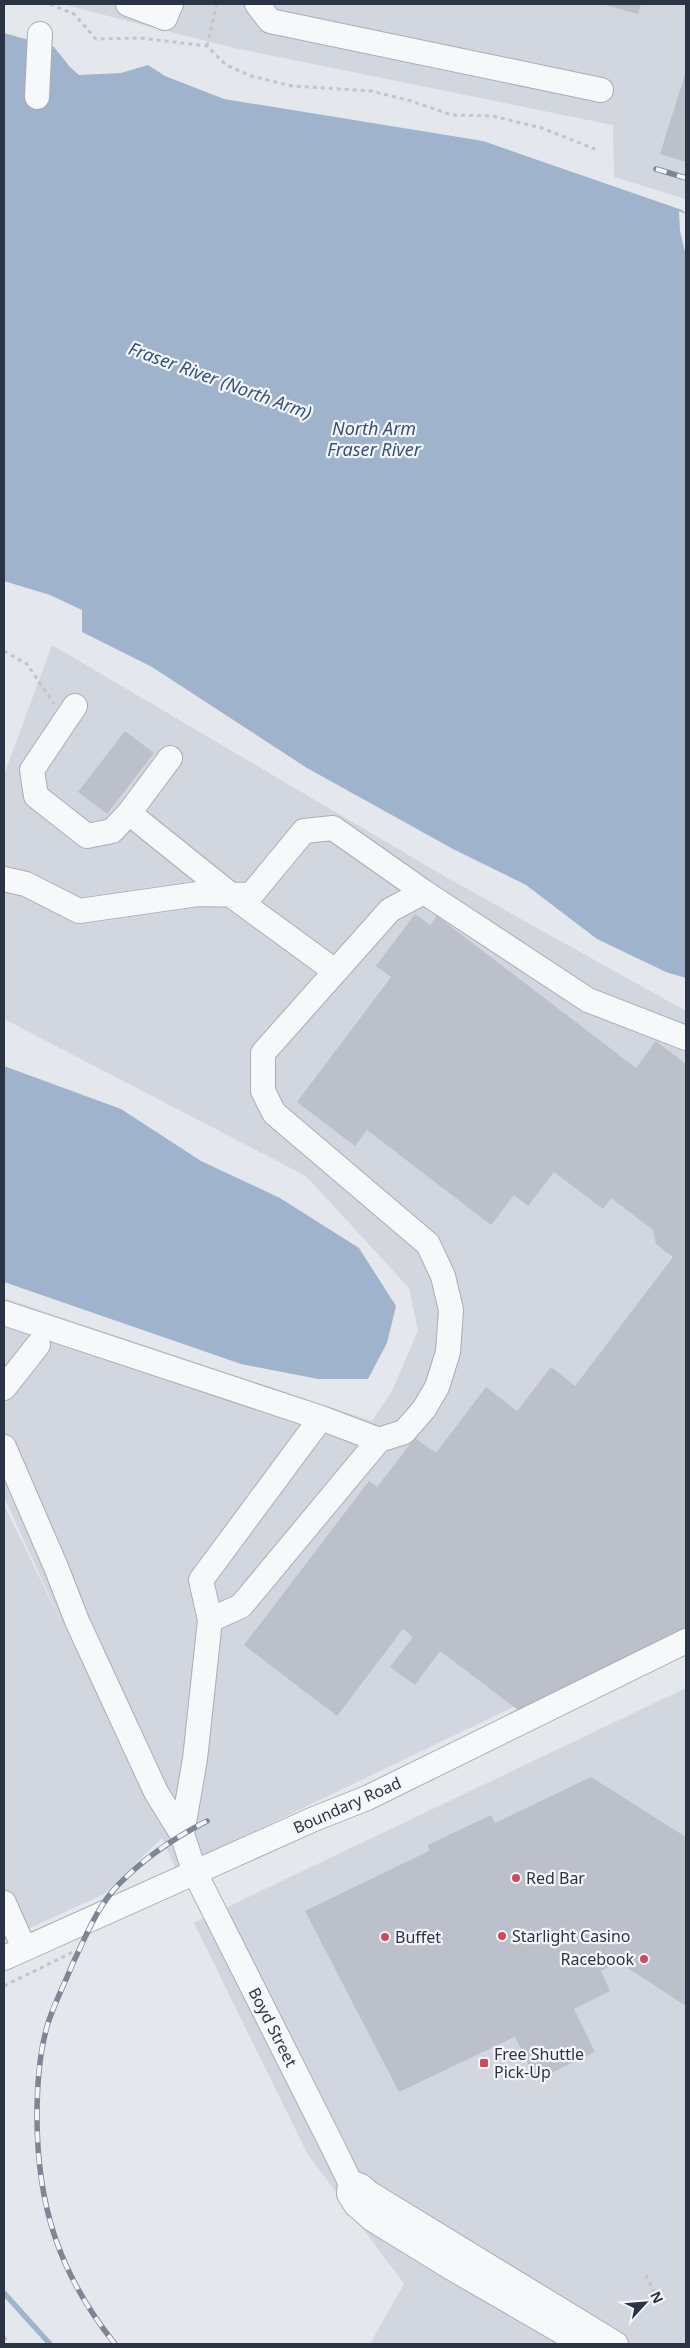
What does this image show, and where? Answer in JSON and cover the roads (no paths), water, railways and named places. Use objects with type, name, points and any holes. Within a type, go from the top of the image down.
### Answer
[{"type":"street","points":[[128,4],[164,18],[171,4]]},
{"type":"street","points":[[256,4],[270,21],[601,90]]},
{"type":"street","points":[[37,97],[40,34]]},
{"type":"street","points":[[70,713],[32,770],[36,796],[88,836],[112,831],[129,813],[170,758]]},
{"type":"street","points":[[129,813],[231,895],[336,972]]},
{"type":"street","points":[[4,879],[26,884],[79,911],[198,894],[251,895],[304,831],[333,828],[424,892],[588,1000],[686,1038]]},
{"type":"street","points":[[210,1620],[241,1606],[380,1440],[404,1432],[424,1409],[437,1387],[448,1352],[451,1310],[443,1276],[428,1244],[274,1113],[263,1091],[263,1053],[390,910],[424,892]]},
{"type":"street","points":[[4,1313],[322,1418],[380,1440]]},
{"type":"street","points":[[5,1384],[38,1345]]},
{"type":"street","points":[[182,1834],[195,1759],[210,1620],[201,1580],[322,1418]]},
{"type":"street","points":[[4,1448],[89,1648],[156,1792],[182,1834]]},
{"type":"street","name":"Boundary Road","points":[[14,1953],[314,1819],[367,1798],[686,1642]]},
{"type":"street","name":"Boyd Street","points":[[182,1834],[195,1873],[350,2182],[349,2194],[356,2205],[372,2218],[450,2267],[583,2344]]},
{"type":"street","points":[[4,1903],[14,1953]]},
{"type":"street","points":[[350,2182],[361,2186],[394,2209],[616,2344]]},
{"type":"water","name":"North Arm Fraser River","points":[[4,33],[54,47],[79,75],[121,73],[148,65],[165,76],[224,99],[483,141],[682,210],[686,214],[686,978],[666,972],[597,939],[526,885],[453,849],[307,768],[152,667],[82,632],[82,610],[50,595],[4,581]]},
{"type":"water","points":[[4,1066],[121,1109],[201,1161],[280,1198],[359,1248],[396,1306],[387,1343],[368,1379],[318,1379],[241,1364],[4,1282]]},
{"type":"waterway","points":[[4,2293],[50,2344]]},
{"type":"railway","points":[[656,169],[686,178]]},
{"type":"railway","points":[[115,2344],[79,2291],[55,2237],[47,2209],[41,2179],[37,2116],[42,2046],[48,2023],[73,1963],[92,1922],[104,1903],[118,1885],[149,1857],[183,1834],[207,1821]]},
{"type":"place","name":"Red Bar","points":[[516,1878]]},
{"type":"place","name":"Starlight Casino","points":[[502,1936]]},
{"type":"place","name":"Buffet","points":[[385,1937]]},
{"type":"place","name":"Racebook","points":[[644,1959]]},
{"type":"place","name":"Free Shuttle Pick-Up","points":[[484,2063]]},
{"type":"water label","name":"Fraser River (North Arm)","points":[[220,381]]}]
